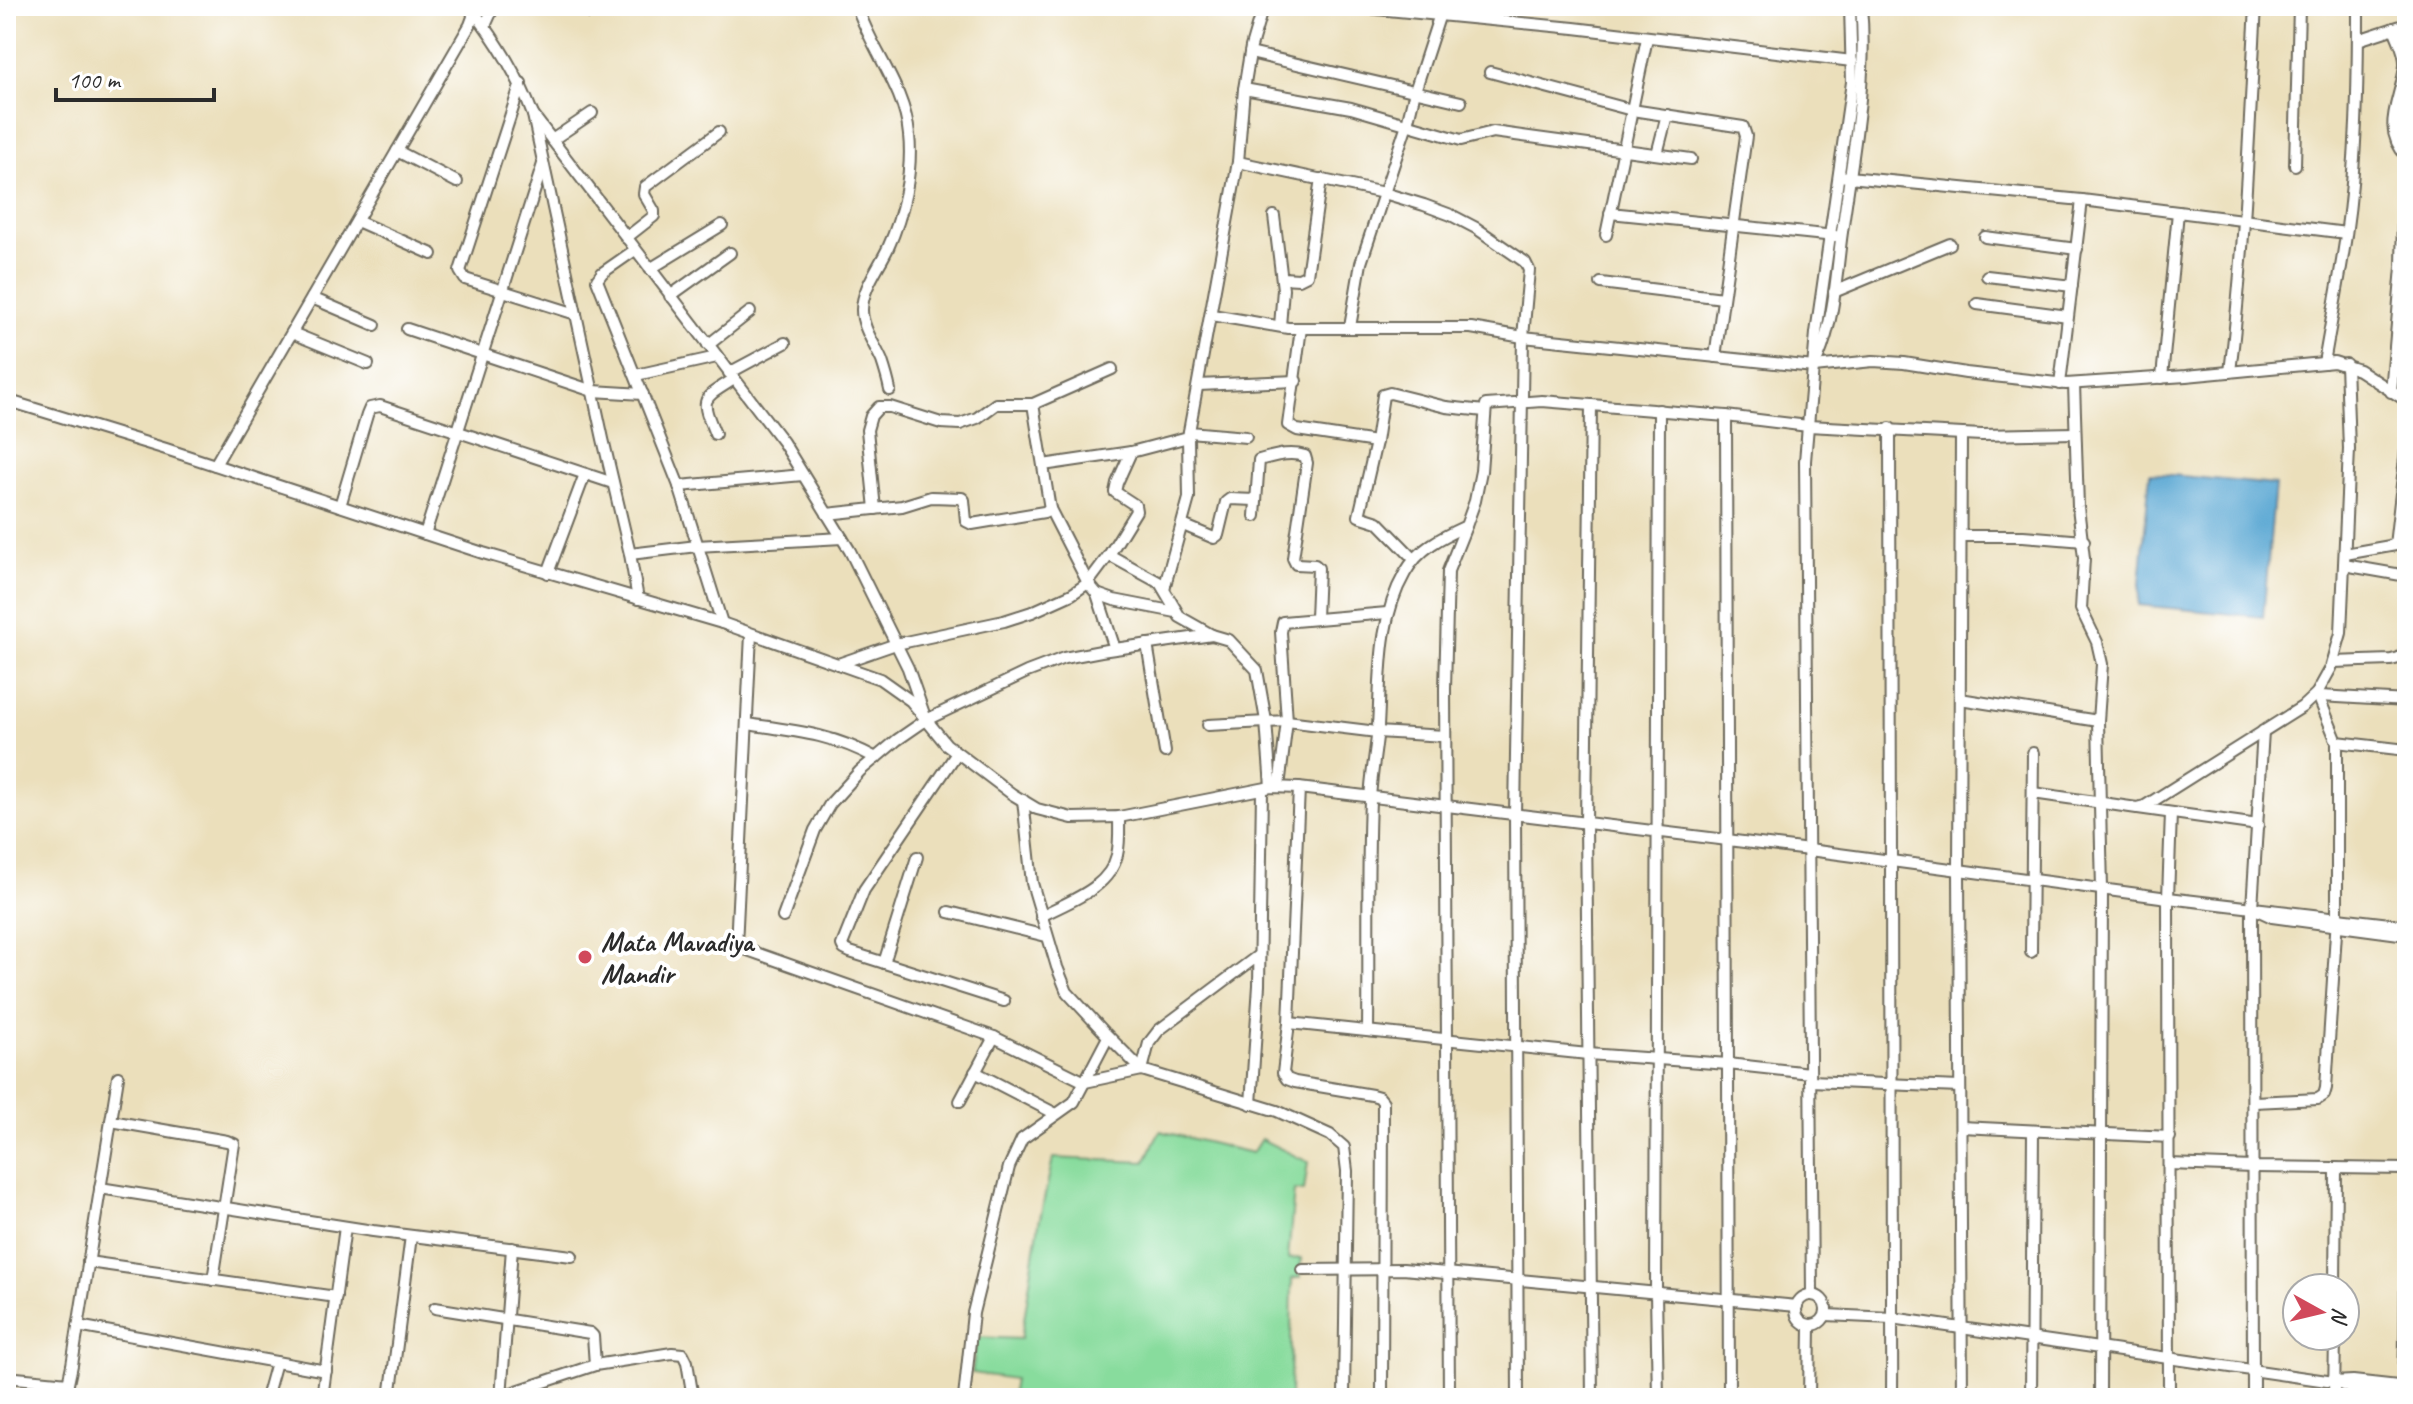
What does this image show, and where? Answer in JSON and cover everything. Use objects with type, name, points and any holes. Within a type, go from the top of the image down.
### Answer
[{"type":"street","points":[[485,26],[494,6]]},
{"type":"street","points":[[573,6],[590,13]]},
{"type":"street","points":[[857,6],[900,96],[910,137],[906,185],[898,222],[866,293],[862,310],[890,390]]},
{"type":"street","points":[[1164,589],[1190,489],[1189,435],[1238,162],[1250,53],[1263,6]]},
{"type":"street","points":[[1346,6],[1574,28],[1852,61]]},
{"type":"street","points":[[1719,6],[1752,6]]},
{"type":"street","points":[[1812,1295],[1805,461],[1822,290],[1836,236],[1844,176],[1852,82],[1850,6]]},
{"type":"street","points":[[1844,176],[1861,85],[1864,37],[1861,6]]},
{"type":"street","points":[[2230,372],[2245,221],[2256,6],[2286,6]]},
{"type":"street","points":[[2295,165],[2299,6]]},
{"type":"street","points":[[2324,363],[2346,233],[2357,121],[2358,6]]},
{"type":"street","points":[[471,8],[521,83],[533,115],[638,599]]},
{"type":"street","points":[[215,465],[470,25],[471,8]]},
{"type":"street","points":[[1350,327],[1361,263],[1440,14]]},
{"type":"street","points":[[2358,40],[2407,24]]},
{"type":"street","points":[[2394,28],[2405,63],[2393,131],[2394,140],[2407,157]]},
{"type":"street","points":[[1606,235],[1647,38]]},
{"type":"street","points":[[1250,53],[1461,102]]},
{"type":"street","points":[[1490,72],[1632,110],[1738,125],[1746,130],[1715,357]]},
{"type":"street","points":[[521,83],[460,266],[461,276],[576,314]]},
{"type":"street","points":[[1244,89],[1351,108],[1461,140],[1493,132],[1691,159]]},
{"type":"street","points":[[552,140],[592,113]]},
{"type":"street","points":[[533,115],[783,442],[842,538],[908,668],[926,720]]},
{"type":"street","points":[[1657,154],[1667,115]]},
{"type":"street","points":[[626,238],[654,216],[644,194],[645,187],[719,132]]},
{"type":"street","points":[[397,151],[457,182]]},
{"type":"street","points":[[425,534],[543,162]]},
{"type":"street","points":[[1238,162],[1384,193],[1462,220],[1525,262],[1529,270],[1521,401],[1515,815],[1518,1398]]},
{"type":"street","points":[[1844,176],[2082,200],[2346,233]]},
{"type":"street","points":[[1282,278],[1299,279],[1307,275],[1321,179]]},
{"type":"street","points":[[2060,384],[2082,200]]},
{"type":"street","points":[[2162,378],[2178,212]]},
{"type":"street","points":[[1610,213],[1836,236]]},
{"type":"street","points":[[2391,392],[2402,267],[2403,213]]},
{"type":"street","points":[[1274,216],[1282,278],[1280,326]]},
{"type":"street","points":[[357,221],[432,254]]},
{"type":"street","points":[[650,269],[722,225]]},
{"type":"street","points":[[1814,367],[1827,336],[1836,292],[1836,236]]},
{"type":"street","points":[[1985,237],[2077,249]]},
{"type":"street","points":[[1822,290],[1836,292],[1950,244]]},
{"type":"street","points":[[635,250],[597,280],[679,486],[722,623]]},
{"type":"street","points":[[670,296],[730,253]]},
{"type":"street","points":[[1987,276],[2072,286]]},
{"type":"street","points":[[1601,283],[1723,298]]},
{"type":"street","points":[[312,298],[375,325]]},
{"type":"street","points":[[1977,304],[2068,316]]},
{"type":"street","points":[[708,345],[750,312]]},
{"type":"street","points":[[1212,315],[1301,328],[1471,328],[1523,337],[1814,367],[1873,361],[1904,363],[2060,384],[2324,363],[2346,364],[2407,401]]},
{"type":"street","points":[[1301,328],[1288,425],[1376,442]]},
{"type":"street","points":[[407,329],[593,391],[643,394]]},
{"type":"street","points":[[292,333],[368,364]]},
{"type":"street","points":[[715,434],[706,412],[708,396],[731,376],[785,343]]},
{"type":"street","points":[[636,375],[717,357]]},
{"type":"street","points":[[2137,808],[2152,803],[2318,694],[2333,662],[2341,633],[2349,449],[2346,364]]},
{"type":"street","points":[[875,509],[867,430],[871,416],[879,407],[960,424],[977,418],[996,404],[1033,404],[1112,369]]},
{"type":"street","points":[[1198,385],[1296,381]]},
{"type":"street","points":[[2074,384],[2078,507],[2084,541],[2081,609],[2101,652],[2102,679],[2098,721],[2102,889],[2100,1398]]},
{"type":"street","points":[[1414,559],[1378,522],[1359,516],[1382,400],[1386,394],[1446,407],[1485,411]]},
{"type":"street","points":[[6,400],[548,573],[722,623],[880,679],[911,701],[957,753],[1037,809],[1072,818],[1119,817],[1271,788],[1299,788],[2031,879],[2336,921],[2407,935]]},
{"type":"street","points":[[1449,1398],[1445,736],[1448,571],[1475,501],[1481,471],[1486,405],[1542,401],[1808,426],[1982,435],[2075,433]]},
{"type":"street","points":[[1033,404],[1050,509],[1088,583],[1097,594],[1115,649]]},
{"type":"street","points":[[1591,405],[1586,823],[1592,1398]]},
{"type":"street","points":[[340,506],[370,408],[380,406],[613,483]]},
{"type":"street","points":[[1658,1398],[1659,410]]},
{"type":"street","points":[[1726,416],[1729,1398]]},
{"type":"street","points":[[1890,428],[1890,861],[1894,1084],[1892,1398]]},
{"type":"street","points":[[1961,434],[1959,871],[1962,1398]]},
{"type":"street","points":[[1043,465],[1131,452],[1189,435],[1246,437]]},
{"type":"street","points":[[2344,560],[2401,544],[2407,441]]},
{"type":"street","points":[[838,664],[896,644],[1004,621],[1057,601],[1088,583],[1136,511],[1135,505],[1115,492],[1131,452]]},
{"type":"street","points":[[1255,516],[1259,460],[1287,453],[1305,456],[1307,463],[1293,558],[1296,564],[1315,565],[1318,568],[1316,618]]},
{"type":"street","points":[[548,573],[585,474]]},
{"type":"street","points":[[679,486],[803,475]]},
{"type":"street","points":[[827,514],[902,506],[931,497],[964,500],[966,521],[972,524],[1050,509]]},
{"type":"street","points":[[1183,525],[1216,537],[1226,502],[1230,499],[1255,500]]},
{"type":"street","points":[[1368,1031],[1370,797],[1387,613],[1414,559],[1440,538],[1466,526]]},
{"type":"street","points":[[1961,536],[2023,536],[2084,541]]},
{"type":"street","points":[[630,554],[697,546],[842,538]]},
{"type":"street","points":[[1109,555],[1155,580],[1186,623],[1229,640],[1257,670],[1266,721],[1271,788],[1251,1104]]},
{"type":"street","points":[[2344,560],[2407,576]]},
{"type":"street","points":[[1097,594],[1176,612]]},
{"type":"street","points":[[1271,788],[1287,721],[1281,626],[1286,621],[1387,613]]},
{"type":"street","points":[[751,634],[736,946],[994,1037],[1085,1082],[1142,1070]]},
{"type":"street","points":[[783,917],[815,830],[830,804],[860,771],[926,720],[1043,666],[1084,654],[1212,635]]},
{"type":"street","points":[[1147,644],[1165,752]]},
{"type":"street","points":[[2333,662],[2391,660],[2407,651]]},
{"type":"street","points":[[2318,694],[2407,701]]},
{"type":"street","points":[[2254,1102],[2318,1099],[2324,1095],[2327,1079],[2336,921],[2337,742],[2318,694]]},
{"type":"street","points":[[1960,699],[2098,721]]},
{"type":"street","points":[[1208,725],[1287,721],[1377,732],[1445,736]]},
{"type":"street","points":[[747,724],[816,733],[851,744],[876,758]]},
{"type":"street","points":[[2253,1398],[2253,909],[2263,731]]},
{"type":"street","points":[[2337,742],[2407,750]]},
{"type":"street","points":[[957,753],[864,890],[843,940],[844,949],[1004,1001]]},
{"type":"street","points":[[2031,952],[2033,753]]},
{"type":"street","points":[[1299,788],[1289,1023],[1283,1073],[1295,1082],[1372,1095],[1383,1102],[1382,1398]]},
{"type":"street","points":[[2033,793],[2258,825]]},
{"type":"street","points":[[1023,800],[1032,883],[1046,936],[1067,992],[1108,1037],[1142,1070],[1277,1111],[1330,1135],[1344,1147],[1347,1171],[1344,1398]]},
{"type":"street","points":[[2169,1398],[2168,898],[2171,813]]},
{"type":"street","points":[[1041,916],[1096,886],[1108,876],[1117,856],[1119,817]]},
{"type":"street","points":[[884,963],[917,857]]},
{"type":"street","points":[[949,912],[1046,936]]},
{"type":"street","points":[[2336,921],[2407,926]]},
{"type":"street","points":[[1142,1070],[1149,1043],[1159,1030],[1259,955]]},
{"type":"street","points":[[1289,1023],[1588,1054],[1728,1064],[1810,1077],[1960,1087]]},
{"type":"street","points":[[960,1101],[994,1037]]},
{"type":"street","points":[[964,1398],[973,1313],[1009,1167],[1022,1139],[1074,1102],[1108,1037]]},
{"type":"street","points":[[975,1072],[1056,1114]]},
{"type":"street","points":[[65,1398],[118,1077]]},
{"type":"street","points":[[111,1121],[234,1144],[213,1280]]},
{"type":"street","points":[[1961,1127],[2170,1137]]},
{"type":"street","points":[[2031,1398],[2033,1131]]},
{"type":"street","points":[[2169,1164],[2407,1169]]},
{"type":"street","points":[[2335,1272],[2336,1168]]},
{"type":"street","points":[[100,1188],[345,1227],[572,1256]]},
{"type":"street","points":[[1826,1315],[1892,1318],[1961,1327],[2253,1371],[2334,1382],[2353,1381],[2405,1393],[2407,1205]]},
{"type":"street","points":[[322,1398],[345,1227]]},
{"type":"street","points":[[390,1398],[411,1236]]},
{"type":"street","points":[[512,1248],[498,1397],[595,1365],[672,1353],[683,1354],[687,1362],[693,1398]]},
{"type":"street","points":[[88,1262],[336,1297]]},
{"type":"street","points":[[1303,1270],[1381,1269],[1449,1273],[1797,1306]]},
{"type":"street","points":[[1810,1326],[1799,1319],[1797,1306],[1800,1300],[1812,1295]]},
{"type":"street","points":[[1810,1326],[1823,1320],[1826,1315],[1824,1302],[1812,1295]]},
{"type":"street","points":[[435,1308],[590,1333],[593,1336],[595,1365]]},
{"type":"street","points":[[78,1326],[326,1371]]},
{"type":"street","points":[[1809,1398],[1810,1326]]},
{"type":"street","points":[[2334,1398],[2335,1352]]},
{"type":"street","points":[[266,1398],[276,1362]]},
{"type":"street","points":[[6,1377],[68,1383]]},
{"type":"green space","points":[[1160,1131],[1252,1153],[1261,1139],[1308,1162],[1304,1191],[1294,1190],[1288,1259],[1301,1258],[1300,1277],[1292,1279],[1290,1398],[1011,1398],[1014,1379],[972,1373],[977,1337],[1021,1339],[1039,1223],[1053,1158],[1145,1162]]},
{"type":"water","points":[[2150,473],[2275,485],[2263,617],[2138,605]]},
{"type":"place","name":"Mata Mavadiya Mandir","points":[[585,957]]}]
